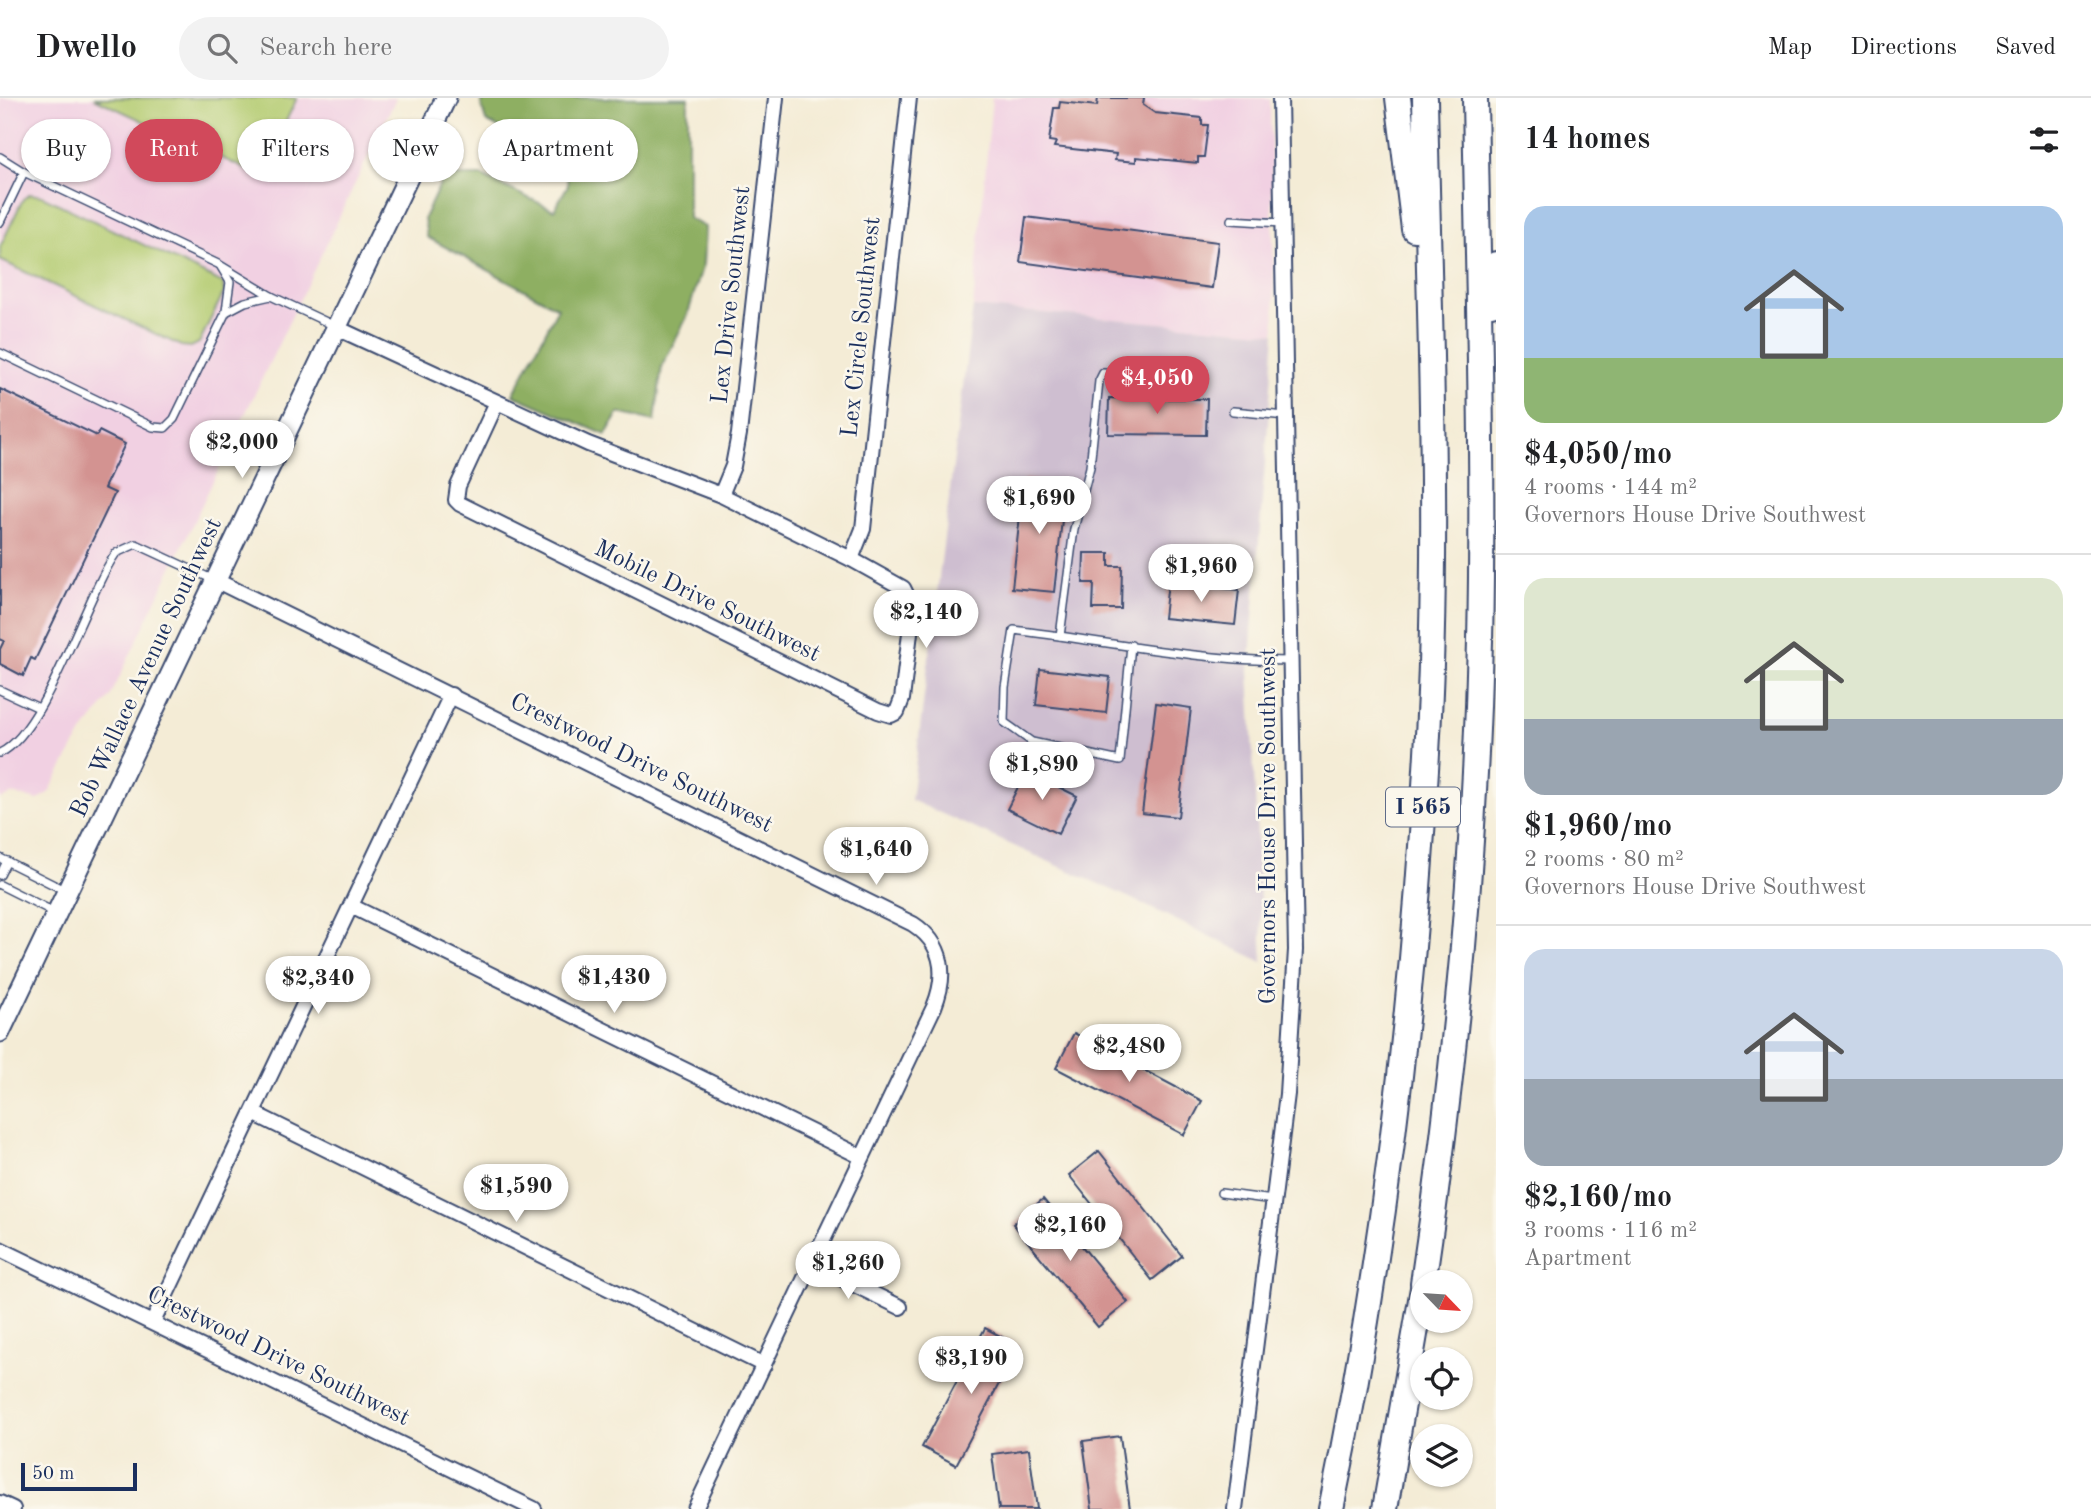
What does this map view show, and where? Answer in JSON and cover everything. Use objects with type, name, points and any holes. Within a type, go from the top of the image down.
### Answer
[{"type":"highway","points":[[1398,98],[1401,142],[1429,324]]},
{"type":"highway","name":"I 565","points":[[1331,1509],[1358,1378],[1403,1066],[1428,751],[1434,435],[1425,98]]},
{"type":"highway","name":"I 565","points":[[1425,1270],[1446,1115],[1467,899],[1480,642],[1481,406],[1475,98]]},
{"type":"highway","points":[[1481,406],[1496,264]]},
{"type":"highway","name":"I 565","points":[[1385,1509],[1415,1334]]},
{"type":"main road","name":"Bob Wallace Avenue Southwest","points":[[0,1032],[446,98]]},
{"type":"street","name":"Lex Drive Southwest","points":[[721,495],[733,466],[739,434],[776,98]]},
{"type":"street","name":"Lex Circle Southwest","points":[[851,559],[863,528],[909,98]]},
{"type":"street","name":"Governors House Drive Southwest","points":[[1235,1509],[1287,1094],[1296,950],[1280,98]]},
{"type":"street","name":"Mobile Drive Southwest","points":[[337,328],[588,444],[721,495],[851,559],[903,588],[912,600],[902,699],[897,712],[891,715],[734,641],[460,504],[456,500],[458,486],[497,402]]},
{"type":"street","name":"Crestwood Drive Southwest","points":[[215,580],[900,918],[929,937],[942,964],[939,997],[695,1509]]},
{"type":"street","points":[[153,1322],[452,695]]},
{"type":"street","points":[[351,906],[862,1157]]},
{"type":"street","points":[[253,1113],[764,1365]]},
{"type":"street","name":"Crestwood Drive Southwest","points":[[0,1249],[534,1509]]},
{"type":"street","points":[[812,1264],[900,1307]]},
{"type":"lane","points":[[0,157],[21,170]]},
{"type":"lane","points":[[0,222],[21,178]]},
{"type":"lane","points":[[45,182],[220,265],[271,296],[337,328]]},
{"type":"lane","points":[[1231,220],[1283,223]]},
{"type":"lane","points":[[0,354],[153,427],[165,428],[174,419],[226,312],[230,282],[220,265]]},
{"type":"lane","points":[[226,312],[238,304],[271,296]]},
{"type":"lane","points":[[1060,636],[1074,529],[1090,467],[1099,381],[1103,373],[1186,381]]},
{"type":"lane","points":[[1233,411],[1286,416]]},
{"type":"lane","points":[[0,753],[13,744],[39,708],[103,575],[116,553],[123,547],[136,544],[143,546],[215,580]]},
{"type":"lane","points":[[1131,645],[1120,761],[1032,742],[1004,722],[1005,687],[1014,631],[1131,645],[1249,661],[1292,661]]},
{"type":"lane","points":[[0,690],[39,708]]},
{"type":"lane","points":[[0,875],[3,859],[68,892]]},
{"type":"lane","points":[[0,885],[57,914]]},
{"type":"lane","points":[[1221,1193],[1274,1200]]},
{"type":"shaded area","points":[[0,98],[396,98],[386,119],[368,119],[368,157],[110,697],[82,733],[49,792],[38,800],[13,794],[0,799]]},
{"type":"shaded area","points":[[992,98],[1270,98],[1275,333],[973,307]]},
{"type":"shaded area","points":[[973,307],[1275,333],[1249,670],[1263,962],[1128,897],[911,800]]},
{"type":"green space","points":[[94,98],[297,98],[287,119],[237,119],[237,165],[223,159],[223,119],[139,119]]},
{"type":"green space","points":[[484,98],[688,98],[688,218],[705,227],[703,264],[687,317],[662,366],[655,421],[618,413],[606,435],[513,395],[558,308],[427,237],[424,218],[441,182],[464,182],[464,176],[478,176],[478,182],[495,182],[554,210],[568,182],[638,182],[638,119],[485,119],[481,104]]},
{"type":"green space","points":[[30,194],[42,196],[223,283],[224,292],[199,343],[191,347],[181,346],[0,260],[0,247],[23,199]]},
{"type":"building","points":[[1098,98],[1144,98],[1143,105],[1155,113],[1202,118],[1202,125],[1208,125],[1204,157],[1198,157],[1198,163],[1136,157],[1136,162],[1115,160],[1116,154],[1054,147],[1056,142],[1049,141],[1054,108],[1059,108],[1060,102],[1097,106]]},
{"type":"building","points":[[1026,217],[1218,242],[1212,288],[1020,262]]},
{"type":"building","points":[[0,389],[97,436],[99,431],[125,444],[104,488],[115,493],[35,660],[31,658],[23,676],[0,664],[0,649],[4,641],[0,639]]},
{"type":"building","points":[[1109,398],[1207,399],[1206,435],[1108,434]]},
{"type":"building","points":[[1024,479],[1066,484],[1054,592],[1012,588]]},
{"type":"building","points":[[1084,553],[1109,553],[1109,566],[1122,566],[1121,609],[1093,609],[1094,583],[1083,583]]},
{"type":"building","points":[[1168,582],[1239,590],[1235,625],[1164,618]]},
{"type":"building","points":[[1040,669],[1110,677],[1106,713],[1036,705]]},
{"type":"building","points":[[1156,703],[1191,708],[1178,817],[1142,813]]},
{"type":"building","points":[[1026,771],[1077,796],[1058,834],[1007,809]]},
{"type":"building","points":[[1074,1033],[1202,1101],[1184,1135],[1056,1068]]},
{"type":"building","points":[[1099,1151],[1182,1256],[1152,1280],[1069,1175]]},
{"type":"building","points":[[1043,1199],[1128,1302],[1098,1327],[1013,1224]]},
{"type":"building","points":[[985,1328],[1019,1346],[956,1465],[922,1447]]},
{"type":"building","points":[[1120,1436],[1130,1509],[1092,1509],[1083,1441]]},
{"type":"building","points":[[1029,1449],[1037,1509],[999,1509],[992,1454]]}]
